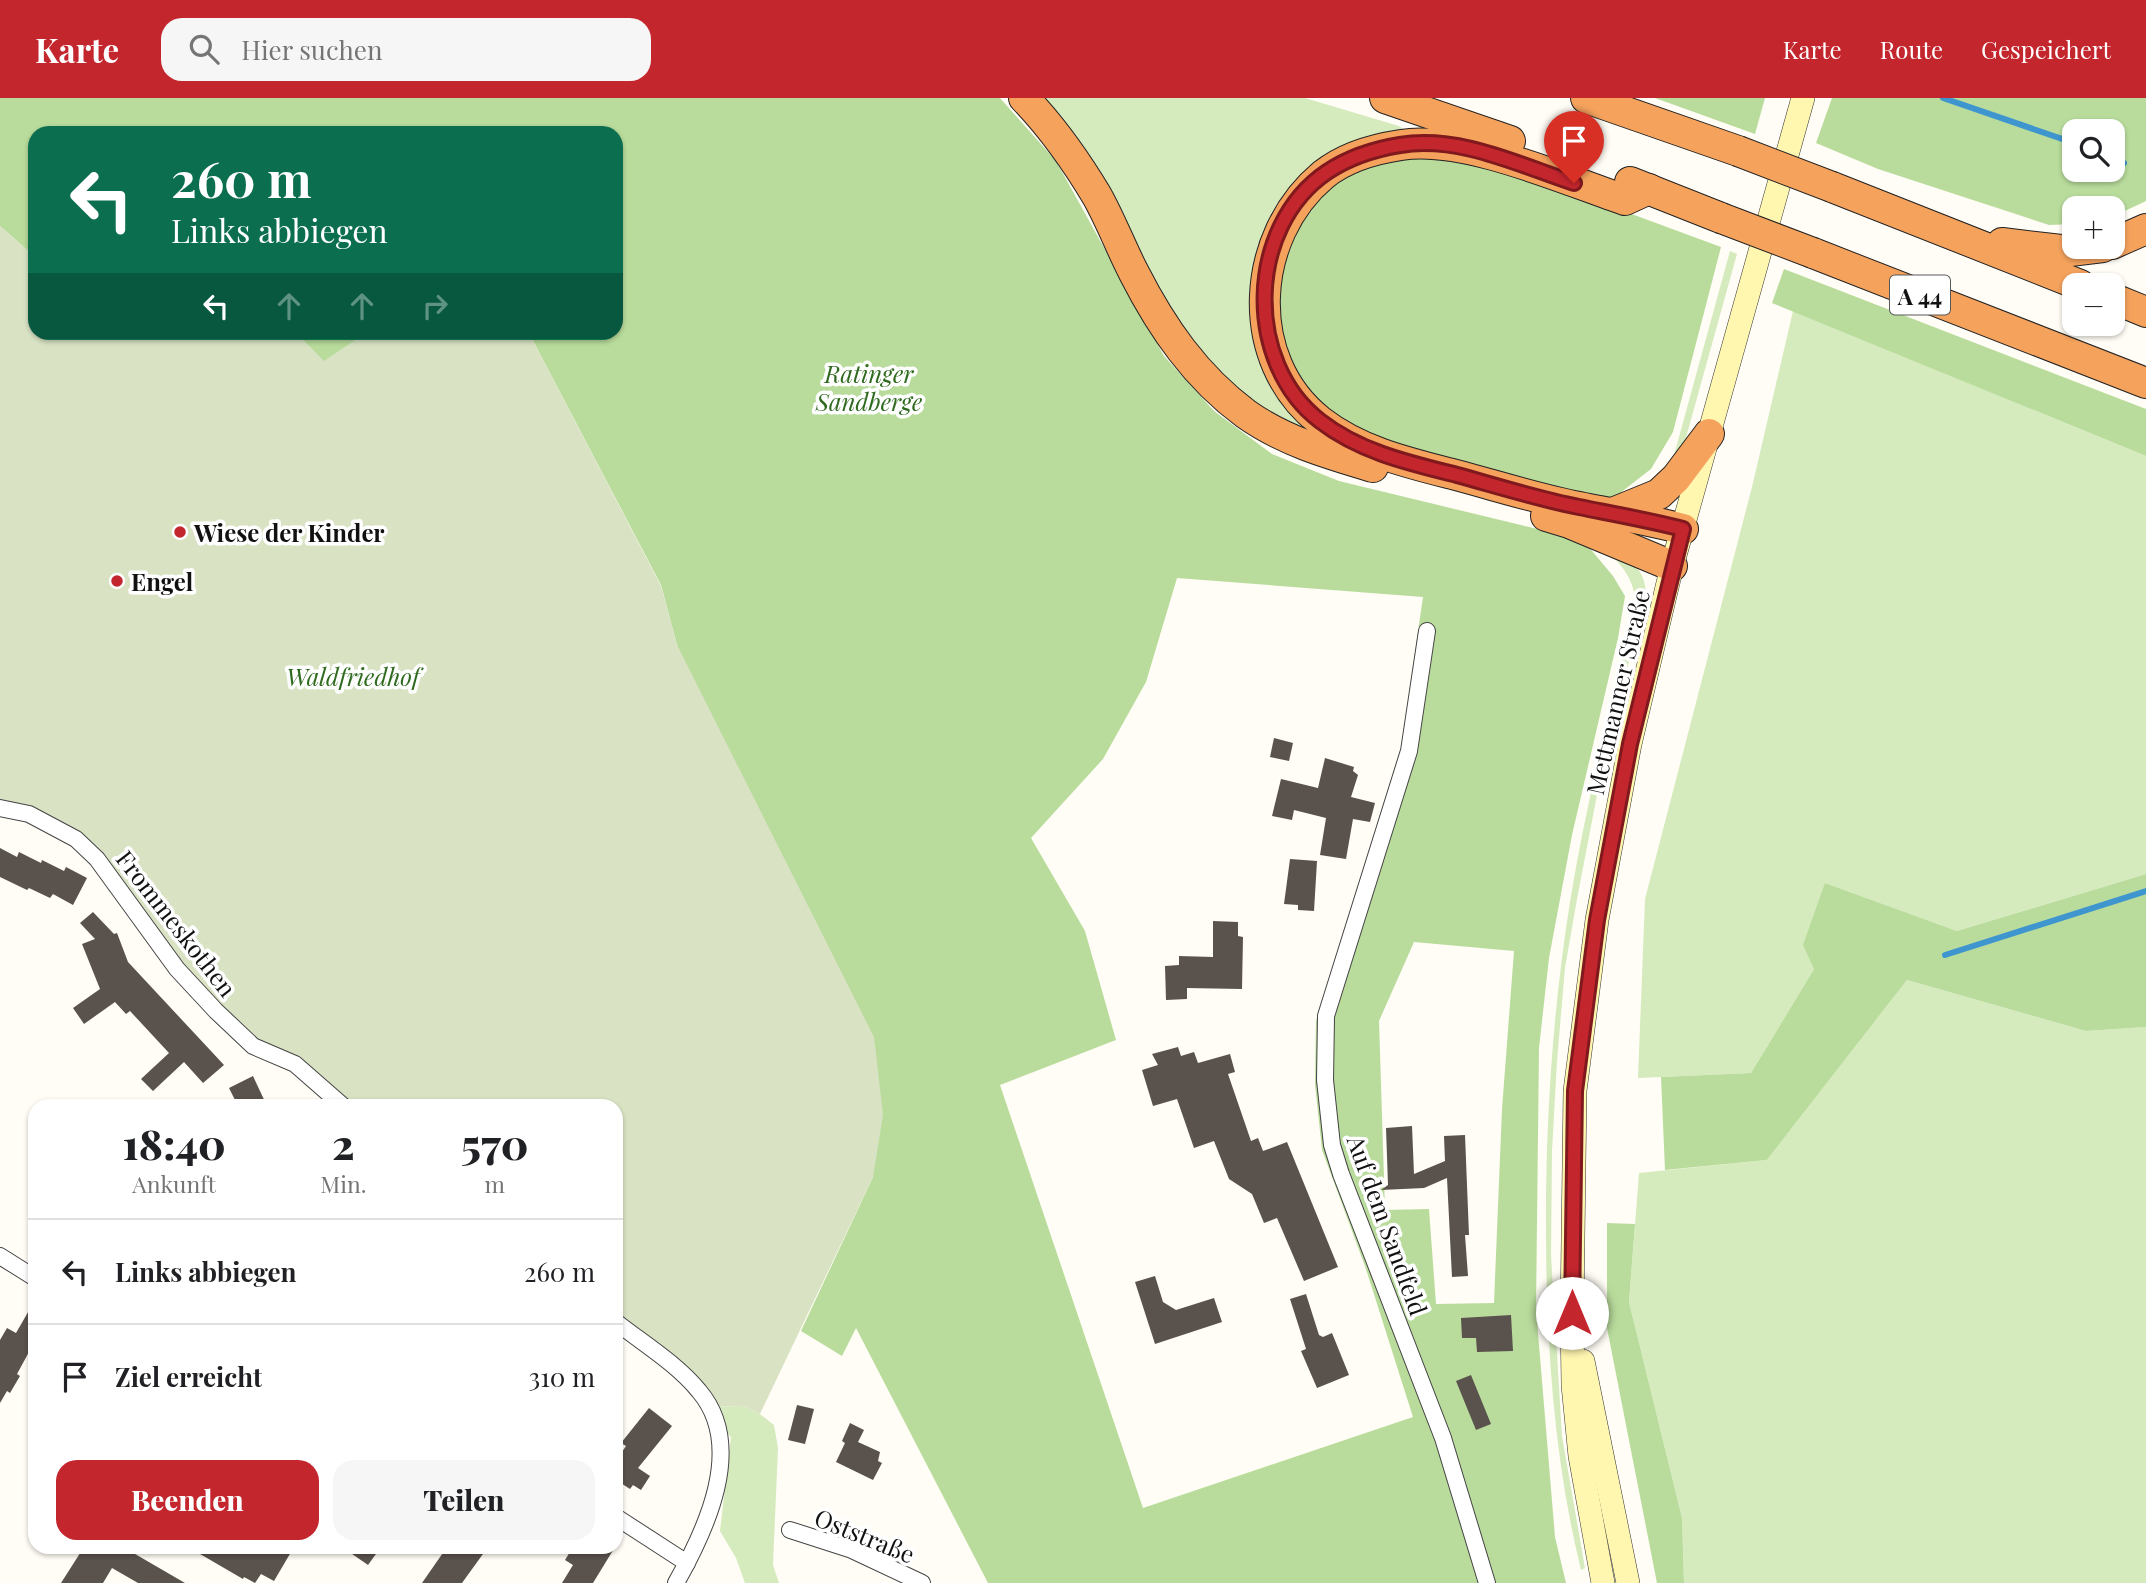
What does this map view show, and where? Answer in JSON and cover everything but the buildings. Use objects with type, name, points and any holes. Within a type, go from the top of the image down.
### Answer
[{"type":"highway","points":[[1024,98],[1070,152],[1098,199],[1135,274],[1170,336],[1207,381],[1248,415],[1317,450],[1569,523],[1672,566]]},
{"type":"highway","name":"A 44","points":[[1385,98],[1649,189],[2146,383]]},
{"type":"highway","points":[[1586,98],[1738,151],[2062,278]]},
{"type":"highway","points":[[1649,189],[1625,200],[1473,149],[1446,144],[1403,144],[1372,151],[1325,173],[1305,192],[1288,215],[1275,242],[1264,288],[1267,328],[1272,352],[1280,371],[1305,407],[1329,428],[1370,450],[1580,508],[1615,512],[1683,529]]},
{"type":"highway","points":[[2125,238],[2146,229]]},
{"type":"highway","points":[[1949,235],[2062,250]]},
{"type":"highway","points":[[2125,303],[2146,312]]},
{"type":"highway","points":[[1615,512],[1659,494],[1676,478],[1709,434]]},
{"type":"main road","name":"Mettmanner Straße","points":[[1603,1583],[1580,1456],[1573,1385],[1572,1313],[1575,1091],[1597,920],[1630,744],[1672,566],[1803,98]]},
{"type":"main road","name":"Mettmanner Straße","points":[[1572,1313],[1628,1583]]},
{"type":"street","name":"Auf dem Sandfeld","points":[[1427,631],[1409,751],[1326,1016],[1325,1080],[1332,1145],[1341,1174],[1443,1438],[1487,1583]]},
{"type":"street","name":"Frommeskothen","points":[[0,808],[29,814],[76,839],[97,859],[177,969],[216,1011],[253,1046],[295,1064],[335,1099]]},
{"type":"street","points":[[0,1257],[28,1274]]},
{"type":"street","points":[[623,1327],[674,1367],[700,1392],[716,1421],[720,1443],[714,1495],[702,1532],[676,1583]]},
{"type":"street","points":[[623,1522],[687,1563]]},
{"type":"street","name":"Oststraße","points":[[790,1530],[852,1550],[922,1583]]},
{"type":"green space","name":"Ratinger Sandberge","points":[[0,98],[1000,98],[1056,161],[1164,356],[1214,411],[1272,454],[1339,481],[1558,534],[1588,546],[1613,576],[1625,596],[1618,638],[1572,835],[1549,958],[1539,1048],[1536,1309],[1555,1537],[1566,1583],[988,1583],[856,1328],[842,1356],[801,1331],[873,1177],[677,645],[661,585],[533,340],[623,340],[623,126],[28,126],[28,251],[0,226]],"holes":[[[1177,578],[1423,597],[1400,755],[1316,1021],[1315,1084],[1322,1150],[1365,1266],[1413,1417],[1143,1508],[1000,1085],[1116,1040],[1085,931],[1031,838],[1103,759],[1146,682]],[[1414,942],[1514,951],[1502,1109],[1494,1303],[1436,1304],[1429,1209],[1385,1210],[1379,1021]]]},
{"type":"green space","points":[[1035,98],[1305,98],[1399,126],[1408,132],[1337,439],[1271,422],[1199,359]]},
{"type":"green space","points":[[1655,98],[1765,98],[1755,134]]},
{"type":"green space","points":[[1832,98],[2146,98],[2146,201],[2125,211],[2125,196],[2062,196],[2062,224],[2049,225],[1878,169],[1816,143]]},
{"type":"green space","points":[[1399,150],[1469,154],[1721,247],[1673,432],[1651,469],[1611,500],[1388,449],[1322,412],[1280,347],[1276,275],[1284,241],[1325,186]]},
{"type":"green space","name":"Waldfriedhof","points":[[0,226],[28,251],[28,340],[303,340],[324,361],[356,340],[533,340],[661,586],[677,645],[874,1037],[883,1115],[873,1177],[760,1414],[743,1406],[709,1407],[623,1328],[623,1099],[335,1099],[295,1064],[253,1046],[216,1011],[97,859],[0,803]]},
{"type":"green space","points":[[1730,251],[1737,254],[1682,452],[1672,470],[1624,496],[1657,476],[1673,459]]},
{"type":"green space","points":[[1784,269],[2146,409],[2146,456],[1772,303]]},
{"type":"green space","points":[[1793,311],[2146,456],[2146,874],[1957,931],[1825,883],[1814,969],[1751,1073],[1638,1078],[1645,899],[1752,487]]},
{"type":"green space","points":[[303,340],[356,340],[324,362]]},
{"type":"green space","points":[[1613,557],[1627,561],[1640,571],[1646,591],[1597,795],[1565,968],[1552,1151],[1551,1255],[1562,1436],[1585,1568],[1581,1570],[1565,1490],[1554,1408],[1547,1285],[1547,1158],[1554,1030],[1570,902],[1592,790],[1635,607],[1630,579]]},
{"type":"green space","points":[[2146,874],[2146,1027],[2086,1031],[1907,980],[1767,1160],[1665,1170],[1661,1077],[1751,1073],[1814,969],[1803,945],[1825,883],[1957,931]]},
{"type":"green space","points":[[1907,980],[2086,1031],[2146,1027],[2146,1583],[1684,1583],[1682,1518],[1629,1302],[1639,1173],[1767,1160]]},
{"type":"green space","points":[[1607,1223],[1635,1224],[1629,1302],[1682,1518],[1684,1583],[1657,1583],[1607,1328]]},
{"type":"green space","points":[[743,1406],[774,1425],[778,1448],[773,1565],[779,1583],[745,1583],[736,1558],[720,1531],[731,1437],[716,1421],[709,1407]]},
{"type":"waterway","points":[[1943,98],[2062,139]]},
{"type":"waterway","points":[[1945,955],[2146,891]]},
{"type":"place","name":"Wiese der Kinder","points":[[180,532]]},
{"type":"place","name":"Engel","points":[[117,581]]},
{"type":"route","points":[[1572,1313],[1575,1091],[1597,920],[1630,744],[1683,529],[1518,492],[1403,461],[1349,440],[1318,420],[1290,390],[1272,352],[1265,316],[1264,288],[1275,242],[1288,215],[1305,192],[1325,173],[1372,151],[1403,144],[1446,144],[1473,149],[1574,183]]}]
